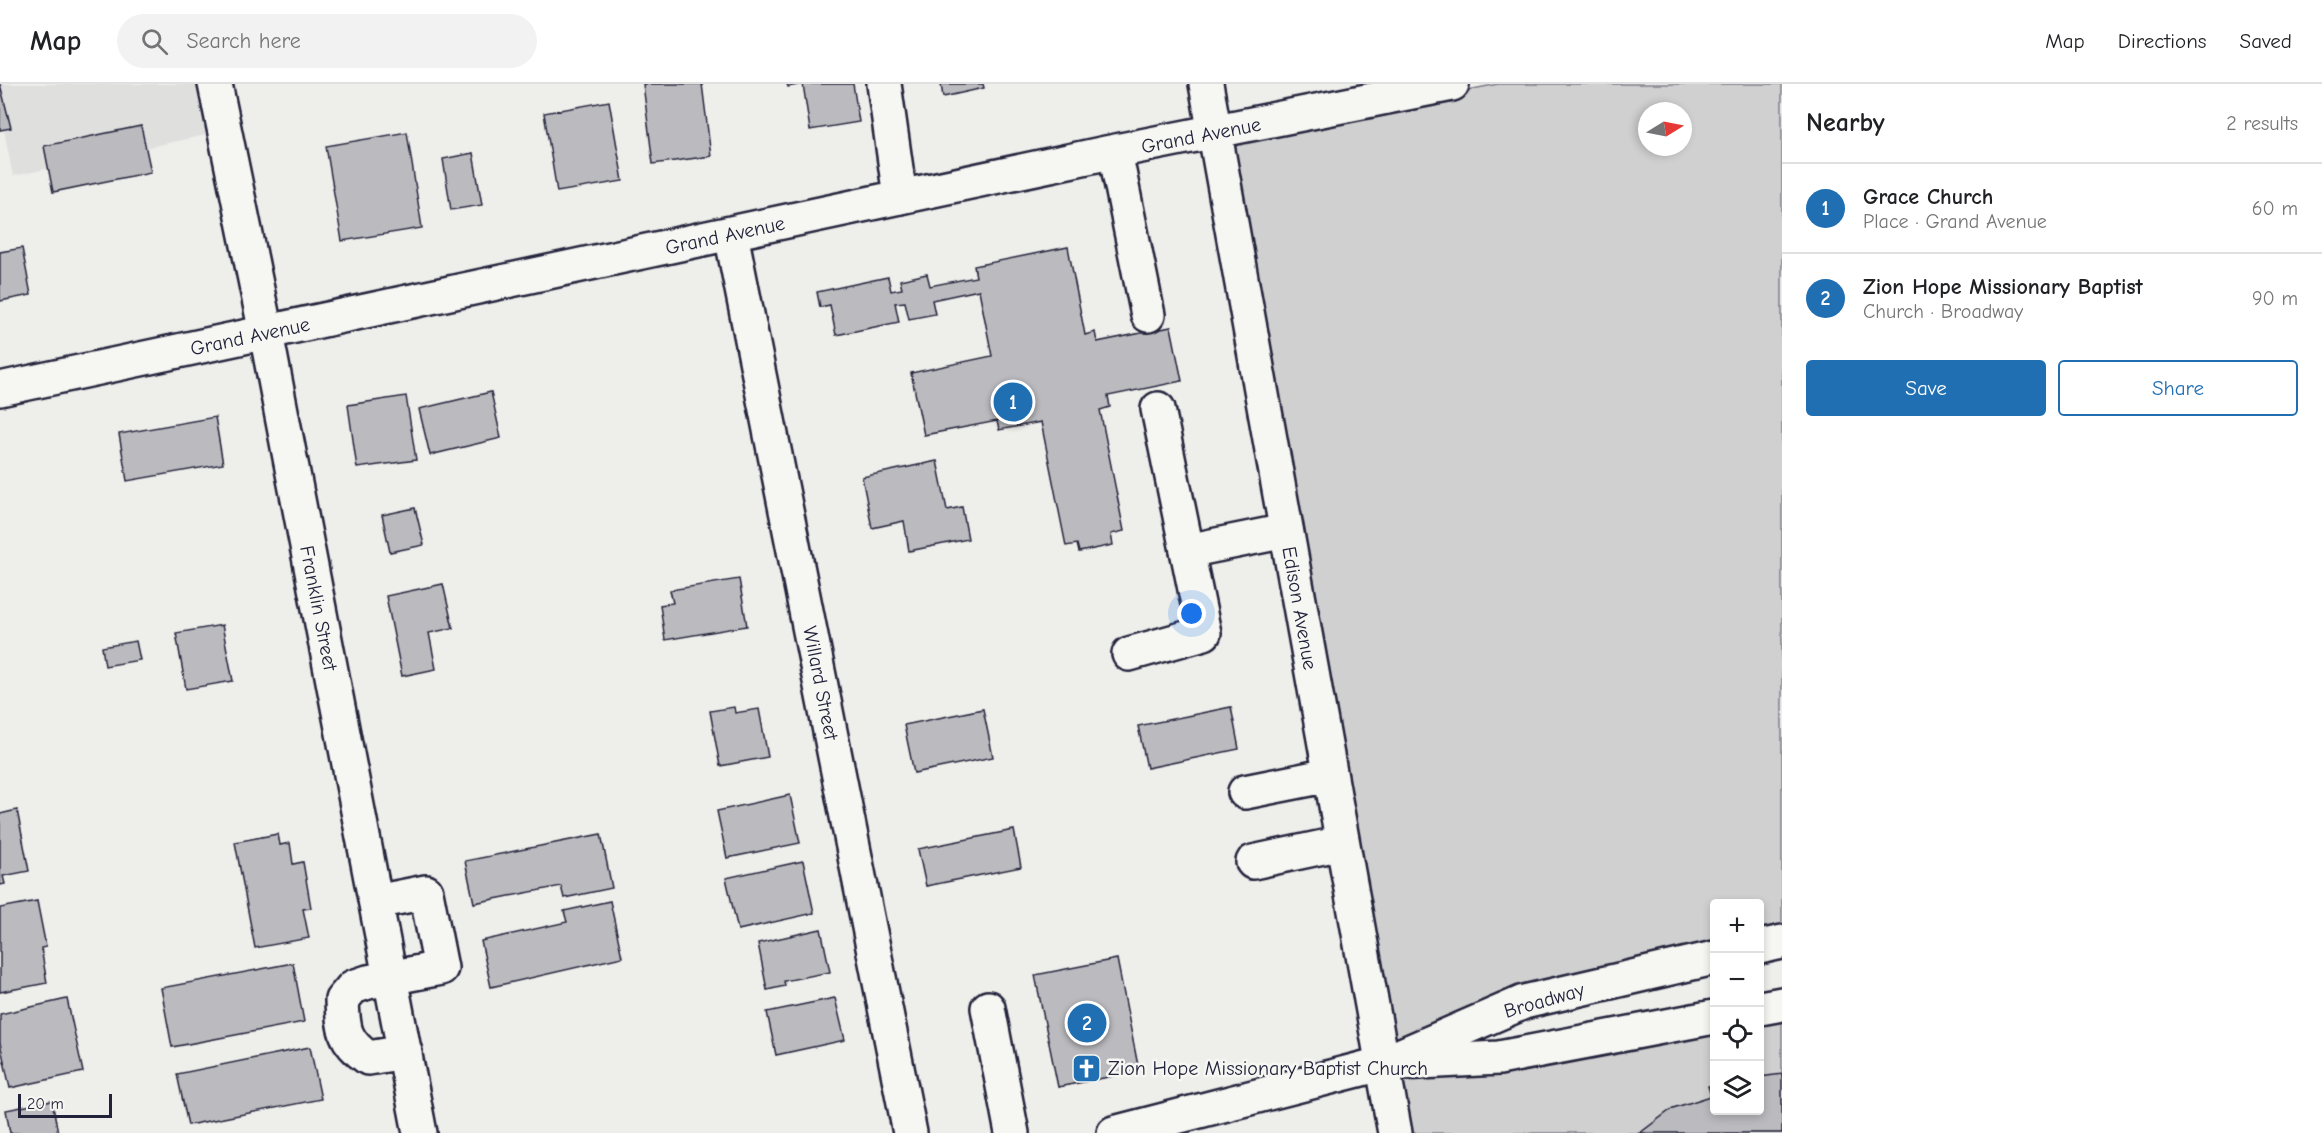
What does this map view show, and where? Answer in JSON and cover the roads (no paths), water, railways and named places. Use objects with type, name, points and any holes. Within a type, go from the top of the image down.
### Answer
[{"type":"street","name":"Franklin Street","points":[[215,84],[266,333],[420,1133]]},
{"type":"street","points":[[884,84],[900,198]]},
{"type":"street","name":"Edison Avenue","points":[[1206,84],[1395,1133]]},
{"type":"street","name":"Grand Avenue","points":[[0,389],[1115,152],[1443,85]]},
{"type":"street","points":[[1115,152],[1148,315]]},
{"type":"street","name":"Willard Street","points":[[731,234],[910,1133]]},
{"type":"street","points":[[1129,654],[1204,633],[1158,409]]},
{"type":"street","points":[[1187,551],[1286,531]]},
{"type":"street","points":[[1245,792],[1329,775]]},
{"type":"street","points":[[1253,862],[1341,843]]},
{"type":"street","points":[[376,903],[426,892],[441,968],[353,987],[342,1000],[343,1022],[352,1046],[368,1058],[405,1052]]},
{"type":"street","points":[[1764,946],[1782,942]]},
{"type":"street","name":"Broadway","points":[[1114,1133],[1381,1064],[1524,1002],[1710,959]]},
{"type":"street","points":[[1764,1007],[1782,1004]]},
{"type":"street","points":[[988,1008],[1012,1133]]},
{"type":"street","name":"Broadway","points":[[1381,1064],[1499,1058],[1710,1018]]},
{"type":"place","name":"Grace Church","points":[[1013,402]]},
{"type":"place","name":"Zion Hope Missionary Baptist","points":[[1087,1023]]},
{"type":"place","name":"Zion Hope Missionary Baptist Church","points":[[1087,1068]]}]
